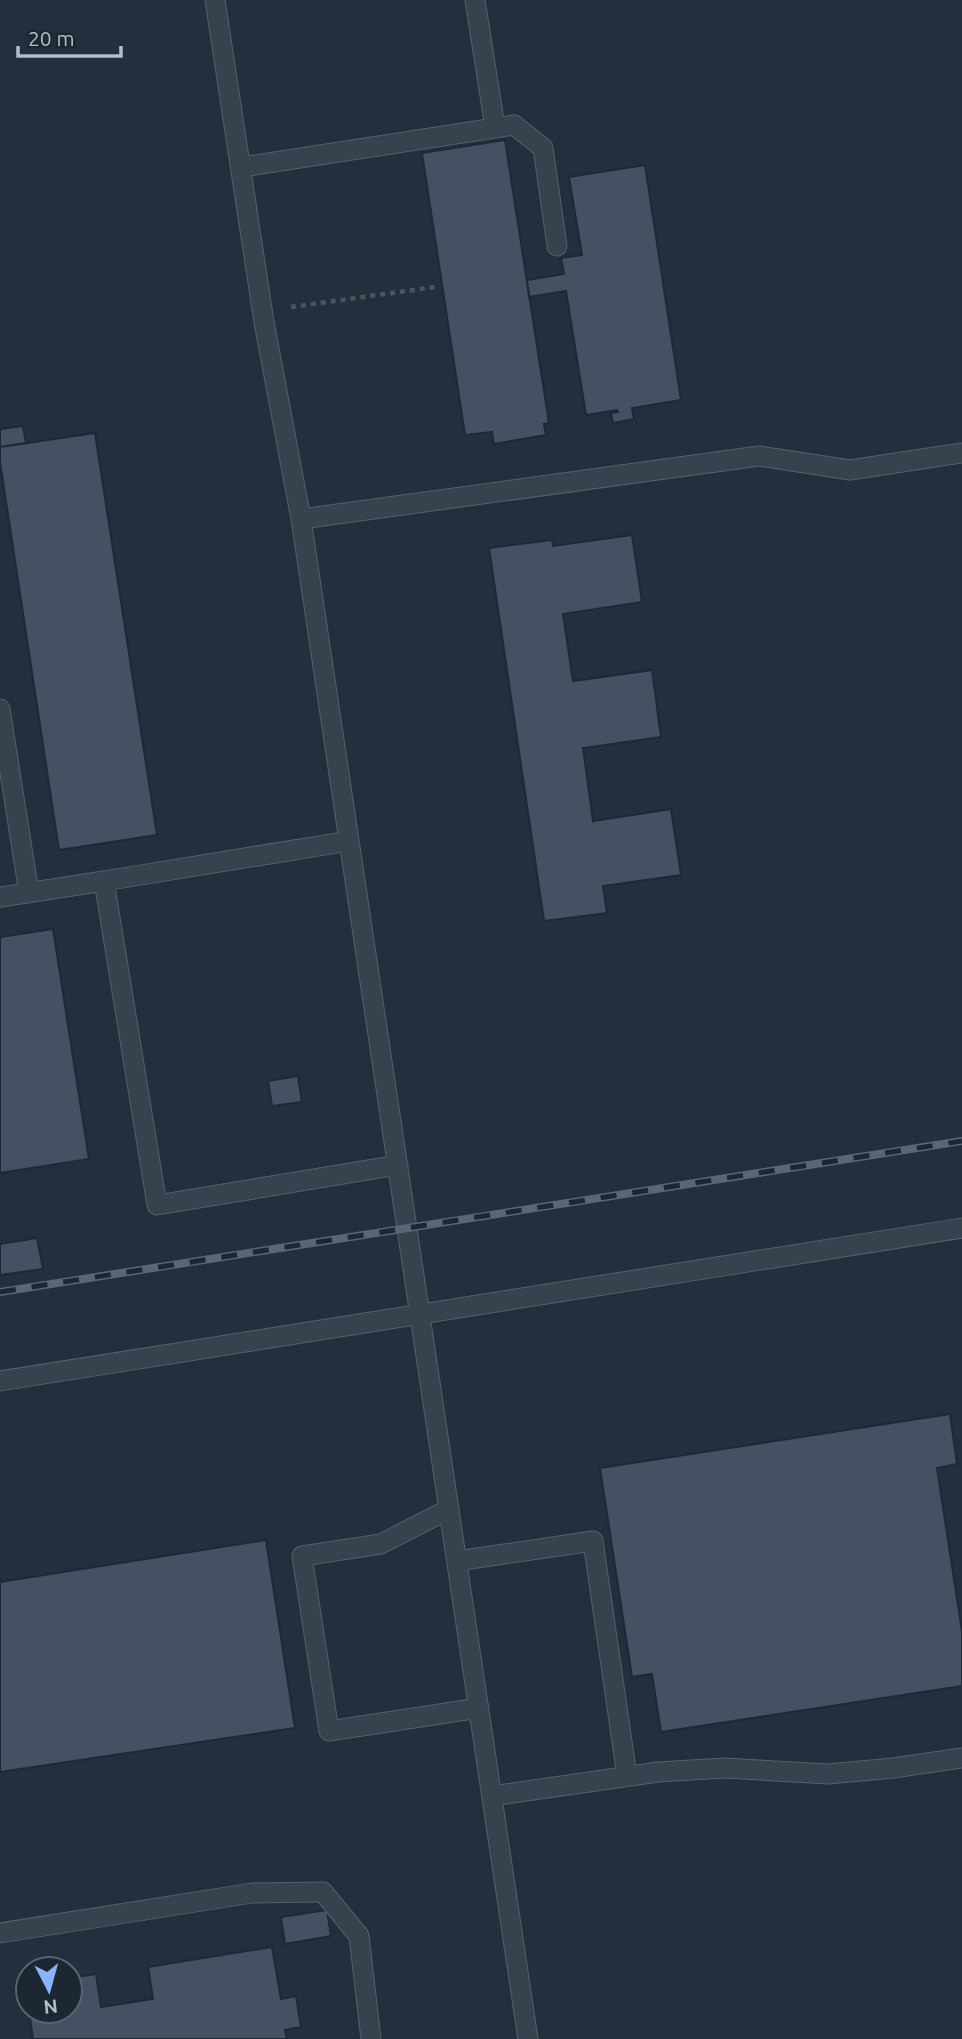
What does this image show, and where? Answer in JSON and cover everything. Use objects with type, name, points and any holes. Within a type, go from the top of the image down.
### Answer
[{"type":"lane","points":[[215,0],[264,322],[301,519],[528,2039]]},
{"type":"lane","points":[[475,0],[495,127]]},
{"type":"lane","points":[[242,167],[514,125],[543,148],[558,246]]},
{"type":"lane","points":[[301,519],[759,456],[850,470],[962,453]]},
{"type":"lane","points":[[0,709],[29,893]]},
{"type":"lane","points":[[0,897],[349,841]]},
{"type":"lane","points":[[104,881],[157,1205],[398,1166]]},
{"type":"lane","points":[[0,1381],[962,1228]]},
{"type":"lane","points":[[449,1509],[381,1544],[302,1556],[306,1583],[329,1731],[479,1708]]},
{"type":"lane","points":[[457,1561],[593,1541],[627,1776]]},
{"type":"lane","points":[[492,1796],[658,1772],[725,1768],[828,1774],[962,1758]]},
{"type":"lane","points":[[0,1933],[252,1893],[323,1892],[359,1936],[371,2039]]},
{"type":"path","points":[[291,307],[435,287]]},
{"type":"building","points":[[505,140],[549,423],[544,424],[546,435],[494,444],[492,432],[465,435],[422,153]]},
{"type":"building","points":[[645,165],[681,400],[632,408],[634,419],[613,423],[611,413],[618,412],[617,410],[586,415],[566,291],[529,297],[527,280],[564,274],[561,258],[582,255],[569,177]]},
{"type":"building","points":[[23,426],[26,443],[0,447],[0,429]]},
{"type":"building","points":[[95,433],[157,835],[59,850],[0,462],[0,447]]},
{"type":"building","points":[[632,535],[642,602],[563,614],[573,681],[652,670],[661,737],[583,748],[593,821],[671,809],[681,875],[603,886],[607,913],[544,921],[489,548],[552,540],[553,546]]},
{"type":"building","points":[[53,929],[89,1159],[0,1173],[0,937]]},
{"type":"building","points":[[298,1076],[302,1102],[272,1106],[268,1081]]},
{"type":"building","points":[[37,1238],[43,1269],[0,1275],[0,1244]]},
{"type":"building","points":[[950,1414],[957,1464],[937,1468],[962,1631],[962,1686],[661,1732],[652,1674],[632,1677],[600,1468]]},
{"type":"building","points":[[266,1540],[295,1728],[0,1772],[0,1582]]},
{"type":"building","points":[[327,1910],[331,1936],[285,1944],[281,1917]]},
{"type":"building","points":[[272,1947],[281,1999],[296,1996],[301,2027],[285,2030],[287,2039],[33,2039],[31,2025],[84,2025],[84,1976],[96,1974],[101,2007],[153,1999],[148,1967]]},
{"type":"railway","points":[[0,1292],[962,1141]]}]
